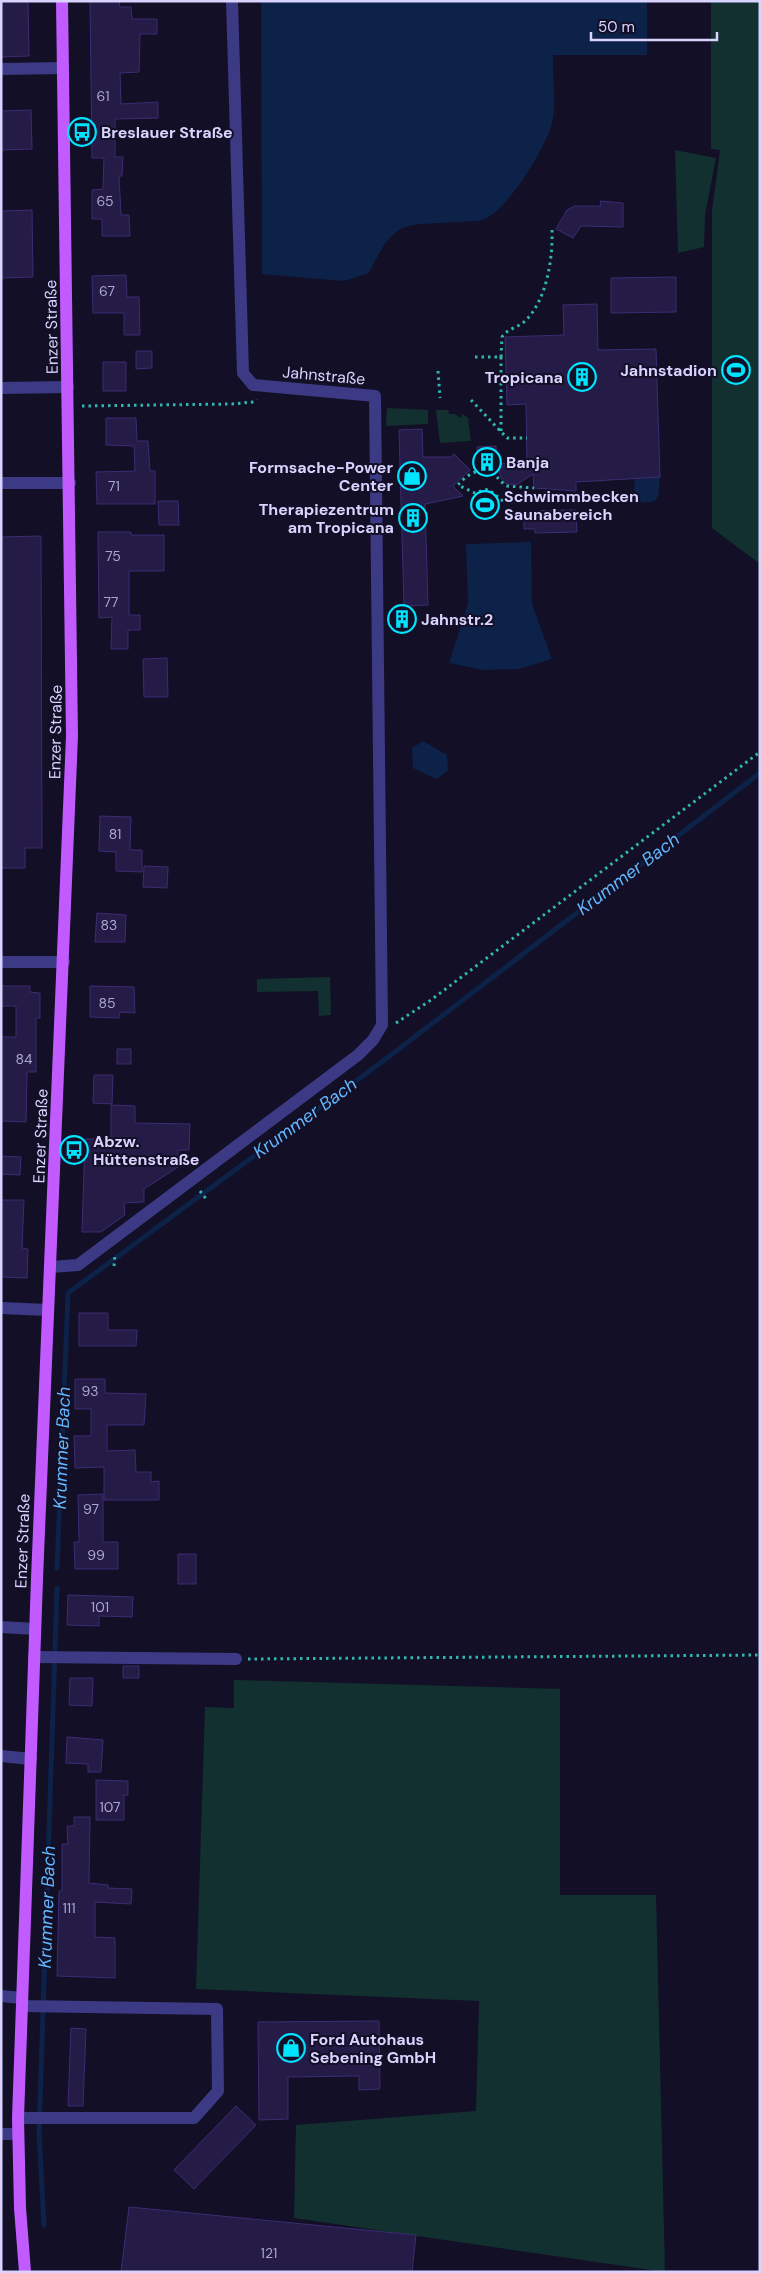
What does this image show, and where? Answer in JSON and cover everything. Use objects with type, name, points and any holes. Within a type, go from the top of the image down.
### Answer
[{"type":"main road","name":"Enzer Straße","points":[[25,2272],[20,2208],[18,2118],[35,1629],[64,962],[72,684],[62,1]]},
{"type":"street","points":[[232,1],[241,358],[243,373],[259,385]]},
{"type":"street","points":[[1,69],[63,68]]},
{"type":"street","name":"Jahnstraße","points":[[259,385],[375,396],[382,1025]]},
{"type":"street","points":[[1,388],[68,387]]},
{"type":"street","points":[[1,483],[70,483]]},
{"type":"street","points":[[1,962],[64,962]]},
{"type":"street","points":[[51,1267],[78,1265],[358,1055],[373,1040],[382,1025]]},
{"type":"street","points":[[1,1308],[48,1310]]},
{"type":"street","points":[[1,1627],[35,1629]]},
{"type":"street","points":[[34,1657],[236,1659]]},
{"type":"street","points":[[1,1756],[31,1759]]},
{"type":"street","points":[[1,1996],[42,2007],[217,2009],[218,2091],[194,2118],[18,2118]]},
{"type":"street","points":[[1,2134],[18,2134]]},
{"type":"path","points":[[501,432],[502,337],[511,328],[523,323],[530,315],[548,279],[552,229]]},
{"type":"path","points":[[475,357],[501,357]]},
{"type":"path","points":[[438,371],[440,398]]},
{"type":"path","points":[[68,406],[254,402],[259,385]]},
{"type":"path","points":[[471,400],[507,438],[526,438]]},
{"type":"path","points":[[503,501],[488,489],[475,493],[458,485],[470,474],[486,471],[492,472],[507,486],[534,488]]},
{"type":"path","points":[[382,1025],[399,1022],[431,1000],[760,752]]},
{"type":"path","points":[[114,1266],[115,1254]]},
{"type":"path","points":[[236,1659],[760,1655]]},
{"type":"green space","name":"Jahnstadion","points":[[711,1],[760,1],[760,564],[712,528],[712,211],[720,150],[711,149]]},
{"type":"green space","points":[[675,150],[716,158],[705,215],[704,247],[678,253]]},
{"type":"green space","points":[[387,408],[428,410],[428,424],[386,426]]},
{"type":"green space","points":[[436,410],[448,410],[449,414],[455,414],[460,418],[463,414],[468,418],[471,441],[440,443]]},
{"type":"green space","points":[[330,977],[331,1015],[319,1016],[318,991],[257,992],[257,979]]},
{"type":"green space","points":[[234,1680],[560,1689],[560,1895],[656,1895],[665,2272],[294,2218],[296,2125],[476,2111],[479,2001],[196,1989],[205,1707],[234,1708]]},
{"type":"water","points":[[261,1],[647,1],[647,55],[553,55],[554,107],[552,123],[548,134],[534,163],[524,178],[492,215],[479,221],[413,225],[403,228],[395,233],[387,242],[369,273],[344,281],[262,274]]},
{"type":"water","points":[[660,477],[658,497],[655,501],[644,503],[639,501],[634,490],[635,479]]},
{"type":"water","name":"Schwimmbecken Saunabereich","points":[[487,493],[497,502],[483,517],[474,507]]},
{"type":"water","points":[[531,542],[532,604],[552,659],[519,669],[484,670],[449,663],[468,604],[466,544]]},
{"type":"water","points":[[423,741],[447,755],[448,771],[436,779],[413,768],[412,748]]},
{"type":"building","points":[[1,1],[28,1],[29,56],[1,57]]},
{"type":"building","points":[[90,1],[119,1],[120,7],[131,7],[132,19],[157,19],[157,34],[140,34],[139,72],[120,73],[121,104],[158,102],[158,118],[115,119],[115,157],[123,157],[122,176],[119,176],[121,215],[129,215],[130,236],[102,236],[102,219],[92,219],[92,190],[103,189],[104,158],[92,158]]},
{"type":"building","points":[[31,110],[32,149],[1,150],[1,111]]},
{"type":"building","points":[[600,201],[623,203],[623,227],[581,226],[573,238],[556,229],[567,210],[575,206],[601,206]]},
{"type":"building","points":[[32,210],[33,277],[1,278],[1,211]]},
{"type":"building","points":[[126,275],[127,297],[139,297],[140,335],[124,335],[124,313],[93,313],[92,276]]},
{"type":"building","points":[[676,277],[676,312],[611,313],[611,278]]},
{"type":"building","name":"Tropicana","points":[[597,304],[598,350],[656,349],[660,477],[576,482],[576,491],[534,488],[533,474],[516,485],[506,484],[501,478],[498,464],[527,462],[526,404],[507,405],[505,337],[564,335],[563,305]]},
{"type":"building","points":[[136,351],[152,351],[152,368],[136,369]]},
{"type":"building","points":[[103,362],[126,362],[126,391],[103,391]]},
{"type":"building","points":[[106,418],[136,418],[137,441],[148,441],[150,471],[155,471],[155,504],[97,504],[96,472],[135,471],[134,446],[106,445]]},
{"type":"building","name":"Therapiezentrum am Tropicana","points":[[422,429],[423,457],[451,457],[454,454],[470,470],[453,486],[463,496],[425,504],[428,605],[404,606],[399,430]]},
{"type":"building","name":"Banja","points":[[496,446],[497,467],[478,467],[477,447]]},
{"type":"building","points":[[158,501],[178,501],[179,525],[159,525]]},
{"type":"building","points":[[576,510],[577,532],[535,533],[535,529],[524,529],[524,511]]},
{"type":"building","points":[[98,532],[164,535],[164,571],[129,571],[129,615],[140,615],[140,630],[128,630],[128,649],[111,649],[112,617],[99,618]]},
{"type":"building","points":[[41,536],[42,848],[25,848],[25,868],[1,868],[1,537]]},
{"type":"building","points":[[167,658],[168,697],[144,697],[143,659]]},
{"type":"building","points":[[100,816],[131,817],[130,850],[142,850],[142,872],[116,871],[116,852],[99,851]]},
{"type":"building","points":[[144,866],[168,867],[167,888],[143,887]]},
{"type":"building","points":[[97,913],[126,915],[125,942],[95,942]]},
{"type":"building","points":[[1,986],[30,986],[30,992],[40,993],[40,1018],[36,1018],[36,1072],[27,1072],[26,1122],[1,1121],[1,1037],[16,1037],[16,1006],[1,1006]]},
{"type":"building","points":[[90,986],[134,987],[135,1013],[120,1012],[119,1018],[90,1017]]},
{"type":"building","points":[[117,1049],[131,1049],[131,1064],[117,1064]]},
{"type":"building","points":[[94,1075],[113,1075],[112,1104],[93,1103]]},
{"type":"building","points":[[111,1105],[135,1106],[135,1123],[190,1124],[189,1150],[178,1150],[178,1167],[144,1189],[144,1202],[124,1203],[125,1215],[101,1232],[82,1232],[85,1139],[111,1139]]},
{"type":"building","points":[[1,1156],[21,1157],[20,1175],[1,1174]]},
{"type":"building","points":[[1,1200],[24,1200],[22,1248],[28,1249],[27,1278],[1,1277]]},
{"type":"building","points":[[79,1313],[108,1313],[108,1330],[137,1330],[136,1346],[79,1346]]},
{"type":"building","points":[[75,1379],[105,1379],[105,1393],[146,1394],[144,1425],[107,1425],[107,1451],[135,1450],[136,1472],[151,1472],[151,1482],[159,1481],[159,1500],[104,1500],[104,1467],[75,1468],[74,1436],[91,1436],[91,1409],[75,1409]]},
{"type":"building","points":[[103,1494],[103,1542],[118,1542],[118,1569],[75,1569],[74,1542],[79,1542],[78,1495]]},
{"type":"building","points":[[178,1554],[196,1554],[196,1584],[178,1584]]},
{"type":"building","points":[[68,1595],[133,1597],[132,1617],[99,1616],[99,1626],[67,1625]]},
{"type":"building","points":[[123,1666],[139,1666],[139,1678],[123,1678]]},
{"type":"building","points":[[70,1678],[93,1678],[92,1706],[69,1705]]},
{"type":"building","points":[[67,1737],[103,1740],[101,1772],[88,1772],[88,1764],[66,1763]]},
{"type":"building","points":[[96,1780],[128,1781],[128,1795],[124,1795],[124,1820],[96,1820]]},
{"type":"building","points":[[74,1817],[90,1817],[89,1883],[108,1885],[108,1888],[132,1889],[131,1904],[95,1902],[95,1937],[115,1938],[115,1978],[57,1976],[59,1891],[62,1891],[62,1844],[68,1844],[67,1826],[74,1826]]},
{"type":"building","points":[[379,2021],[380,2089],[359,2090],[359,2076],[288,2077],[288,2119],[259,2120],[258,2022]]},
{"type":"building","points":[[71,2028],[86,2029],[83,2106],[68,2106]]},
{"type":"building","points":[[236,2106],[256,2125],[194,2189],[174,2170]]},
{"type":"building","points":[[129,2207],[416,2235],[412,2272],[121,2272]]},
{"type":"waterway","name":"Krummer Bach","points":[[57,1568],[68,1293],[383,1061],[760,773]]},
{"type":"waterway","name":"Krummer Bach","points":[[44,2225],[39,2133],[57,1588]]},
{"type":"place","name":"Breslauer Straße","points":[[82,132]]},
{"type":"place","name":"Jahnstadion","points":[[736,370]]},
{"type":"place","name":"Tropicana","points":[[582,377]]},
{"type":"place","name":"Banja","points":[[487,462]]},
{"type":"place","name":"Formsache-Power Center","points":[[412,476]]},
{"type":"place","name":"Schwimmbecken Saunabereich","points":[[485,505]]},
{"type":"place","name":"Therapiezentrum am Tropicana","points":[[413,518]]},
{"type":"place","name":"Jahnstr.2","points":[[402,619]]},
{"type":"place","name":"Abzw. Hüttenstraße","points":[[74,1150]]},
{"type":"place","name":"Ford Autohaus Sebening GmbH","points":[[291,2048]]}]
